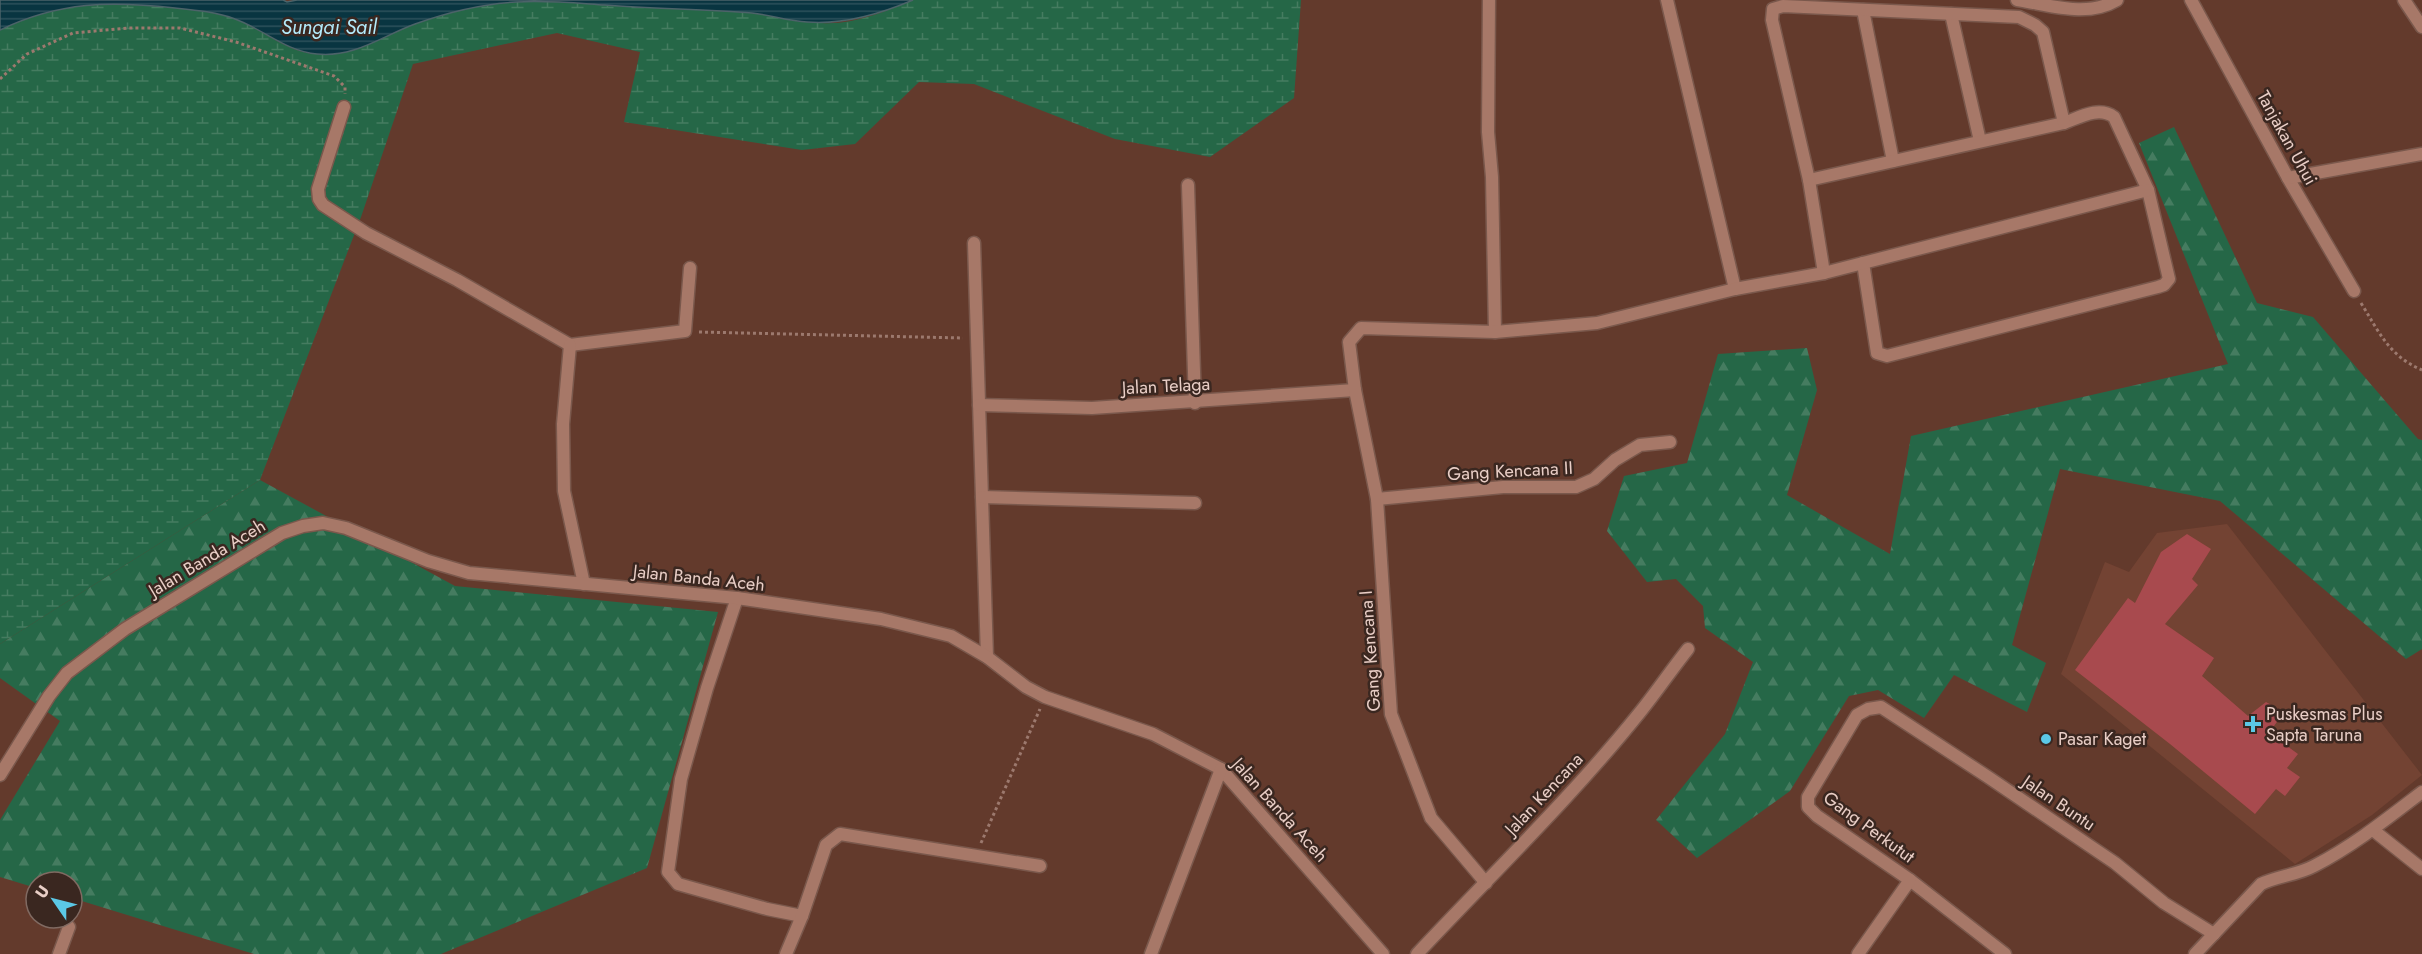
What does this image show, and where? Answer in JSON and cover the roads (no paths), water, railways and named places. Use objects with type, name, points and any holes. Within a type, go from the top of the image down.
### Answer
[{"type":"street","points":[[1489,0],[1488,132],[1492,177],[1495,332],[1597,323],[1735,290],[1824,273],[2148,190]]},
{"type":"street","points":[[1667,0],[1735,290]]},
{"type":"street","points":[[2017,0],[2084,10],[2105,7],[2117,0]]},
{"type":"street","name":"Tanjakan Uhui","points":[[2191,0],[2288,178],[2354,291]]},
{"type":"street","points":[[2404,0],[2422,27]]},
{"type":"street","points":[[1824,273],[1809,180],[1772,20],[1773,9],[1783,6],[2019,17],[2043,32],[2064,123]]},
{"type":"street","points":[[1863,10],[1893,161]]},
{"type":"street","points":[[1951,14],[1980,141]]},
{"type":"street","points":[[344,106],[318,189],[319,199],[323,206],[366,233],[457,280],[570,345],[686,331],[690,268]]},
{"type":"street","points":[[1809,180],[2064,123],[2098,111],[2107,112],[2114,117],[2148,190],[2169,279],[2164,285],[2158,287],[1887,356],[1877,353],[1863,263]]},
{"type":"street","points":[[2288,178],[2422,154]]},
{"type":"street","points":[[1188,185],[1195,403]]},
{"type":"street","points":[[974,243],[987,657]]},
{"type":"street","name":"Gang Kencana I","points":[[1486,883],[1431,818],[1391,714],[1377,499],[1355,390],[1349,342],[1361,328],[1495,332]]},
{"type":"street","points":[[570,345],[563,424],[564,491],[584,584]]},
{"type":"street","name":"Jalan Telaga","points":[[979,405],[1092,408],[1195,403],[1355,390]]},
{"type":"street","name":"Gang Kencana II","points":[[1377,499],[1503,487],[1576,488],[1594,479],[1615,460],[1640,445],[1670,442]]},
{"type":"street","points":[[982,497],[1196,503]]},
{"type":"street","name":"Jalan Banda Aceh","points":[[0,776],[49,696],[67,673],[80,662],[125,629],[272,539],[303,526],[323,523],[346,528],[428,561],[469,573],[737,598],[881,619],[940,632],[987,657],[1026,687],[1045,697],[1153,734],[1221,769],[1383,954]]},
{"type":"street","points":[[737,598],[706,688],[683,769],[668,872],[678,884],[767,909],[802,916]]},
{"type":"street","name":"Jalan Kencana","points":[[1416,954],[1486,883],[1606,752],[1641,711],[1688,649]]},
{"type":"street","name":"Gang Perkutut","points":[[1858,954],[1910,880],[1817,816],[1808,807],[1808,797],[1857,715],[1868,709],[1881,707]]},
{"type":"street","name":"Jalan Buntu","points":[[1881,707],[2027,803],[2115,863],[2164,903],[2214,934]]},
{"type":"street","points":[[1150,954],[1221,769]]},
{"type":"street","points":[[2195,954],[2261,884],[2313,867],[2373,830],[2422,792]]},
{"type":"street","points":[[2373,830],[2422,869]]},
{"type":"street","points":[[786,954],[802,916],[826,845],[840,834],[1040,866]]},
{"type":"street","points":[[1910,880],[2005,954]]},
{"type":"street","points":[[59,954],[68,930]]},
{"type":"water","name":"Sungai Sail","points":[[0,0],[283,0],[287,2],[297,0],[913,0],[888,10],[835,22],[800,21],[734,12],[527,1],[503,3],[465,9],[440,16],[343,53],[317,54],[285,45],[245,23],[221,15],[129,4],[65,8],[22,20],[0,30]]},
{"type":"place","name":"Puskesmas Plus Sapta Taruna","points":[[2253,724]]},
{"type":"place","name":"Pasar Kaget","points":[[2046,739]]}]
